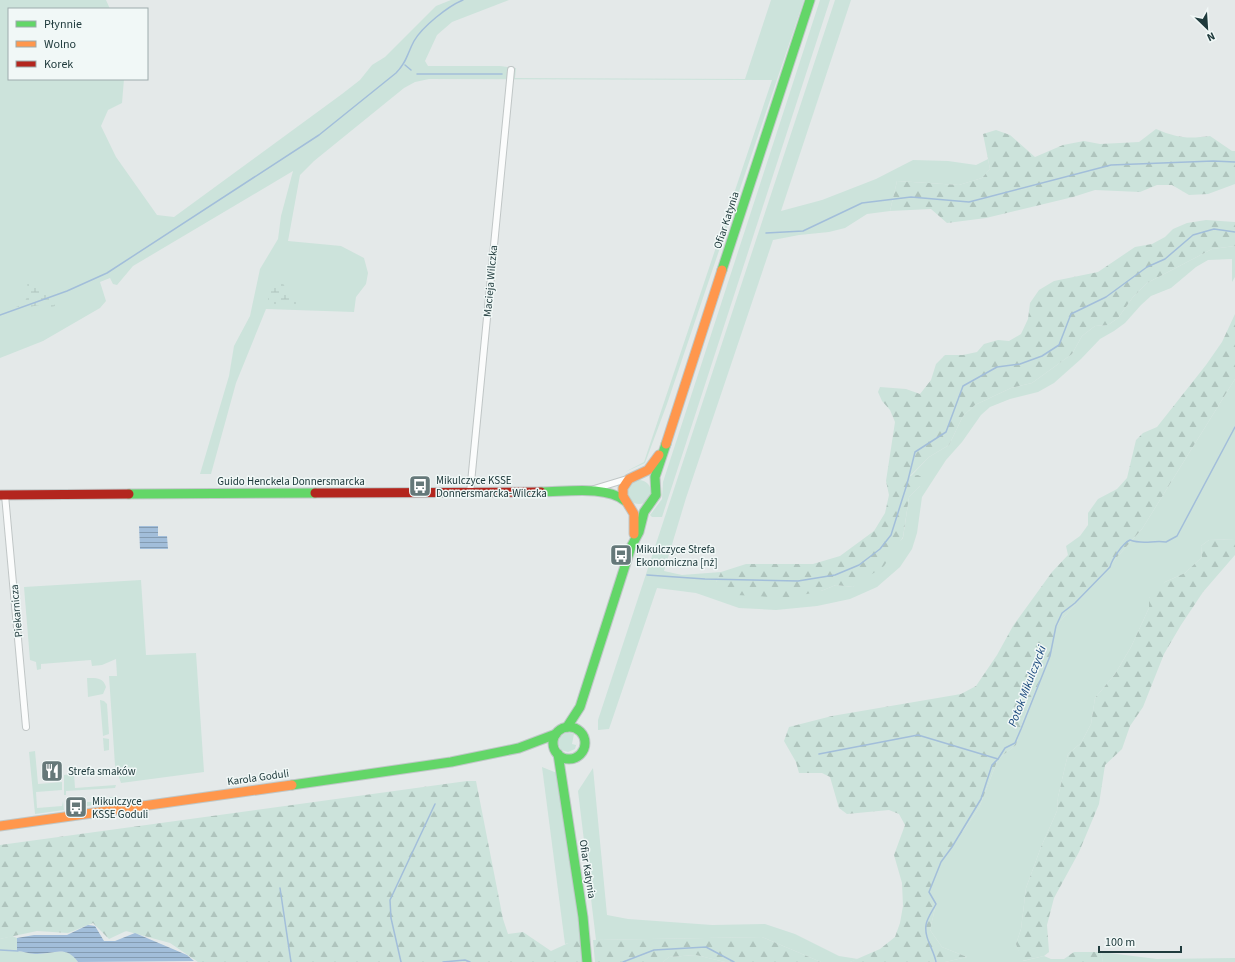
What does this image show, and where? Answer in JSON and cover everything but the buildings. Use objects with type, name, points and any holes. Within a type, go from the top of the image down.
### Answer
[{"type":"street","name":"Ofiar Katynia","points":[[567,727],[580,707],[632,548],[639,532],[644,512],[656,495],[655,477],[664,447],[810,0]]},
{"type":"street","name":"Macieja Wilczka","points":[[470,492],[511,70]]},
{"type":"street","name":"Ofiar Katynia","points":[[632,548],[635,520],[627,503],[623,488],[629,479],[640,475],[650,468],[664,447]]},
{"type":"street","points":[[640,475],[650,479],[655,486]]},
{"type":"street","name":"Guido Henckela Donnersmarcka","points":[[581,492],[619,483],[629,479]]},
{"type":"street","name":"Guido Henckela Donnersmarcka","points":[[3,495],[581,492],[612,493],[618,495],[627,503]]},
{"type":"street","name":"Piekarnicza","points":[[3,495],[26,727]]},
{"type":"street","points":[[627,503],[639,508],[649,505]]},
{"type":"street","name":"Ofiar Katynia","points":[[580,707],[581,733]]},
{"type":"street","points":[[567,727],[574,728],[581,733],[584,744],[581,752],[574,757],[565,758],[556,752],[553,741],[556,734],[567,727]]},
{"type":"street","name":"Karola Goduli","points":[[0,826],[451,762],[519,748],[556,734]]},
{"type":"street","name":"Karola Goduli","points":[[519,748],[548,747],[556,752]]},
{"type":"street","name":"Ofiar Katynia","points":[[556,752],[563,780],[583,917],[587,962]]},
{"type":"street","name":"Ofiar Katynia","points":[[563,780],[569,762],[574,757]]},
{"type":"green space","points":[[0,0],[106,0],[110,8],[8,8],[8,80],[124,80],[122,103],[108,110],[101,126],[116,157],[157,215],[174,217],[360,80],[372,65],[385,57],[436,6],[451,0],[509,0],[452,22],[437,35],[425,61],[428,66],[500,66],[516,68],[515,78],[745,79],[771,0],[804,0],[667,404],[645,463],[625,472],[644,462],[772,80],[429,79],[415,82],[404,88],[314,161],[300,175],[288,241],[341,246],[364,258],[368,273],[366,284],[356,297],[354,312],[266,309],[236,383],[211,474],[200,474],[229,376],[234,346],[250,316],[260,269],[278,239],[281,216],[293,171],[133,266],[117,285],[113,284],[110,278],[100,282],[106,301],[100,308],[43,341],[0,358]]},
{"type":"green space","points":[[820,0],[830,0],[662,517],[652,517],[650,515],[662,499],[663,482]]},
{"type":"green space","points":[[835,0],[851,0],[781,211],[822,200],[876,179],[913,160],[948,161],[976,165],[988,159],[990,169],[982,178],[959,185],[897,181],[890,211],[867,214],[845,228],[829,232],[799,235],[773,240],[686,498],[664,571],[682,575],[721,572],[716,582],[821,591],[836,585],[853,587],[903,538],[909,497],[920,486],[910,477],[929,457],[949,445],[963,416],[975,405],[1011,388],[1032,383],[1072,354],[1082,336],[1095,326],[1108,325],[1118,318],[1133,297],[1147,283],[1212,249],[1235,246],[1235,277],[1232,282],[1232,259],[1208,260],[1196,267],[1171,288],[1151,296],[1125,323],[1100,339],[1081,359],[1054,383],[1038,392],[1010,399],[990,407],[981,415],[962,442],[946,460],[922,497],[917,533],[912,549],[900,567],[877,587],[850,599],[817,606],[776,610],[739,608],[696,593],[657,588],[609,729],[598,730],[598,720]]},
{"type":"green space","points":[[1156,129],[1183,137],[1210,136],[1232,151],[1235,151],[1235,184],[1208,194],[1189,195],[1172,185],[1157,185],[1140,192],[1095,190],[1073,197],[986,218],[947,223],[931,209],[890,211],[897,181],[959,185],[982,178],[990,169],[983,134],[996,130],[1010,135],[1035,157],[1063,145],[1084,141],[1100,144],[1139,142]]},
{"type":"green space","points":[[1206,220],[1235,222],[1235,246],[1212,249],[1147,283],[1133,297],[1118,318],[1108,325],[1095,326],[1082,336],[1072,354],[1032,383],[1011,388],[975,405],[963,416],[949,445],[929,457],[910,476],[918,475],[923,478],[920,486],[909,497],[903,537],[884,566],[853,587],[836,585],[821,591],[788,598],[737,595],[721,590],[716,582],[721,572],[746,564],[813,564],[840,556],[874,531],[885,513],[889,495],[886,481],[895,422],[890,410],[882,401],[878,392],[880,387],[906,389],[920,394],[931,380],[936,364],[945,355],[963,355],[977,352],[984,344],[998,340],[1009,341],[1021,334],[1028,319],[1030,303],[1039,290],[1054,281],[1098,272],[1135,247],[1152,244],[1165,237],[1173,229],[1187,223]]},
{"type":"green space","points":[[32,279],[43,293],[51,297],[55,306],[38,305],[11,311],[12,308],[18,307],[26,299],[27,281]]},
{"type":"green space","points":[[277,280],[281,280],[292,299],[301,304],[269,304],[268,297],[270,291]]},
{"type":"green space","points":[[1235,314],[1235,379],[1142,529],[1056,626],[1050,656],[1023,720],[1016,745],[998,759],[979,808],[941,862],[929,892],[936,904],[930,930],[942,947],[967,957],[945,962],[850,962],[880,949],[895,937],[900,923],[903,906],[902,883],[894,855],[905,825],[899,814],[889,810],[847,814],[839,808],[830,777],[822,773],[799,773],[796,762],[784,741],[789,727],[832,716],[961,694],[976,686],[997,655],[1013,626],[1052,572],[1068,555],[1066,546],[1080,536],[1088,525],[1088,513],[1098,499],[1117,489],[1127,478],[1136,440],[1143,433],[1157,427],[1206,365],[1222,342]]},
{"type":"green space","points":[[1235,379],[1235,539],[1209,540],[1201,546],[1202,557],[1185,573],[1165,582],[1149,598],[1149,608],[1131,647],[1115,674],[1095,698],[1091,724],[1081,743],[1068,754],[1058,797],[1057,811],[1041,847],[1026,888],[1021,929],[1016,944],[1023,961],[1044,956],[1051,959],[1064,959],[1064,962],[945,962],[967,957],[942,947],[930,930],[936,904],[929,892],[941,862],[979,808],[998,759],[1016,745],[1023,720],[1050,656],[1056,626],[1142,529]]},
{"type":"green space","points":[[639,480],[648,483],[651,492],[648,501],[639,504],[630,501],[627,492],[630,483]]},
{"type":"green space","points":[[1235,539],[1235,555],[1203,592],[1181,625],[1164,654],[1143,707],[1130,726],[1122,749],[1105,765],[1099,804],[1079,852],[1054,898],[1047,925],[1049,952],[1044,956],[1022,961],[1016,944],[1021,929],[1026,888],[1041,847],[1057,811],[1058,797],[1068,754],[1081,743],[1091,724],[1095,698],[1115,674],[1131,647],[1149,608],[1149,598],[1153,590],[1165,582],[1185,573],[1202,557],[1201,546],[1209,540]]},
{"type":"green space","points":[[141,580],[146,655],[196,653],[204,772],[121,783],[115,765],[109,676],[117,676],[116,659],[102,665],[92,666],[91,660],[41,664],[41,669],[37,670],[36,662],[30,660],[24,587]]},
{"type":"green space","points":[[87,678],[99,679],[103,681],[106,687],[103,694],[88,697]]},
{"type":"green space","points":[[100,700],[107,704],[109,734],[103,736]]},
{"type":"green space","points":[[567,732],[574,734],[572,744],[576,745],[578,739],[575,749],[568,752],[561,750],[558,743],[560,737]]},
{"type":"green space","points":[[103,738],[109,739],[109,750],[104,751]]},
{"type":"green space","points":[[35,751],[38,784],[62,782],[62,790],[36,792],[37,808],[62,806],[63,801],[64,810],[35,814],[29,752]]},
{"type":"green space","points":[[542,767],[557,773],[582,940],[565,944]]},
{"type":"green space","points":[[593,768],[607,915],[628,919],[712,925],[765,924],[795,934],[839,956],[858,959],[850,962],[821,962],[762,937],[596,940],[578,791]]},
{"type":"green space","points":[[74,774],[75,788],[116,785],[115,788],[66,791],[66,795],[64,795],[64,775]]},
{"type":"green space","points":[[476,781],[503,919],[508,934],[523,932],[551,951],[575,940],[582,940],[584,962],[198,962],[170,943],[126,931],[109,939],[93,923],[68,933],[37,931],[0,939],[0,845]]},
{"type":"green space","points":[[109,797],[115,797],[116,802],[66,809],[65,800],[67,803],[110,801]]},
{"type":"green space","points":[[12,936],[17,938],[17,951],[36,954],[64,952],[69,953],[78,962],[0,962],[0,939]]},
{"type":"green space","points":[[762,937],[821,962],[725,962],[696,955],[669,957],[663,962],[595,962],[593,940]]},
{"type":"green space","points":[[1074,952],[1101,952],[1103,962],[1064,962],[1064,959]]},
{"type":"green space","points":[[1101,952],[1157,959],[1235,958],[1235,962],[1103,962]]},
{"type":"green space","points":[[696,955],[725,962],[663,962],[669,957]]},
{"type":"water","points":[[139,526],[158,526],[158,536],[167,536],[168,549],[140,549]]},
{"type":"water","points":[[88,925],[95,926],[104,941],[115,941],[135,933],[187,955],[194,961],[78,962],[68,953],[63,952],[35,954],[17,951],[17,938],[34,935],[67,935]]},
{"type":"waterway","points":[[0,315],[67,291],[107,273],[319,135],[396,73],[405,61],[414,41],[429,23],[443,12],[463,0]]},
{"type":"waterway","points":[[405,65],[411,70]]},
{"type":"waterway","points":[[417,74],[502,74]]},
{"type":"waterway","points":[[766,233],[803,231],[862,203],[911,197],[969,202],[1111,165],[1213,161],[1235,162]]},
{"type":"waterway","points":[[647,575],[705,579],[798,581],[835,575],[859,565],[880,549],[891,535],[907,484],[915,452],[946,432],[963,386],[997,367],[1020,364],[1042,356],[1059,345],[1071,314],[1106,297],[1147,267],[1165,259],[1193,235],[1214,229],[1235,232]]},
{"type":"waterway","name":"Potok Mikulczycki","points":[[936,962],[926,935],[926,925],[936,904],[929,892],[941,862],[952,847],[981,799],[992,765],[1005,748],[1015,743],[1050,656],[1056,626],[1062,613],[1075,603],[1110,567],[1124,544],[1130,540],[1139,542],[1166,542],[1177,536],[1235,427]]},
{"type":"waterway","points":[[819,754],[918,735],[998,759]]},
{"type":"waterway","points":[[401,962],[391,918],[390,900],[435,804]]},
{"type":"waterway","points":[[280,888],[291,962]]},
{"type":"waterway","points":[[623,962],[654,950],[706,947],[734,962]]},
{"type":"waterway","points":[[0,950],[18,951]]},
{"type":"waterway","points":[[443,962],[465,960],[470,962]]},
{"type":"traffic: fast","points":[[722,270],[810,0]]},
{"type":"traffic: fast","points":[[567,727],[580,707],[631,547],[639,532],[644,512],[656,495],[655,477],[666,444]]},
{"type":"traffic: fast","points":[[541,492],[585,490],[597,491],[617,496],[625,501]]},
{"type":"traffic: fast","points":[[129,494],[315,493]]},
{"type":"traffic: fast","points":[[569,727],[580,732],[585,743],[580,754],[569,759],[558,754],[553,743],[558,732],[569,727]]},
{"type":"traffic: fast","points":[[292,785],[451,762],[519,748],[556,734]]},
{"type":"traffic: fast","points":[[558,754],[583,917],[587,962]]},
{"type":"traffic: slow","points":[[666,444],[722,270]]},
{"type":"traffic: slow","points":[[634,534],[634,514],[623,496],[623,488],[629,479],[648,470],[659,455]]},
{"type":"traffic: slow","points":[[0,826],[292,785]]},
{"type":"traffic: jam","points":[[315,493],[541,492]]},
{"type":"traffic: jam","points":[[0,495],[129,494]]},
{"type":"place","name":"Mikulczyce KSSE Donnersmarcka-Wilczka","points":[[420,486]]},
{"type":"place","name":"Mikulczyce Strefa Ekonomiczna [nż]","points":[[621,555]]},
{"type":"place","name":"Strefa smaków","points":[[52,771]]},
{"type":"place","name":"Mikulczyce KSSE Goduli","points":[[76,807]]}]
